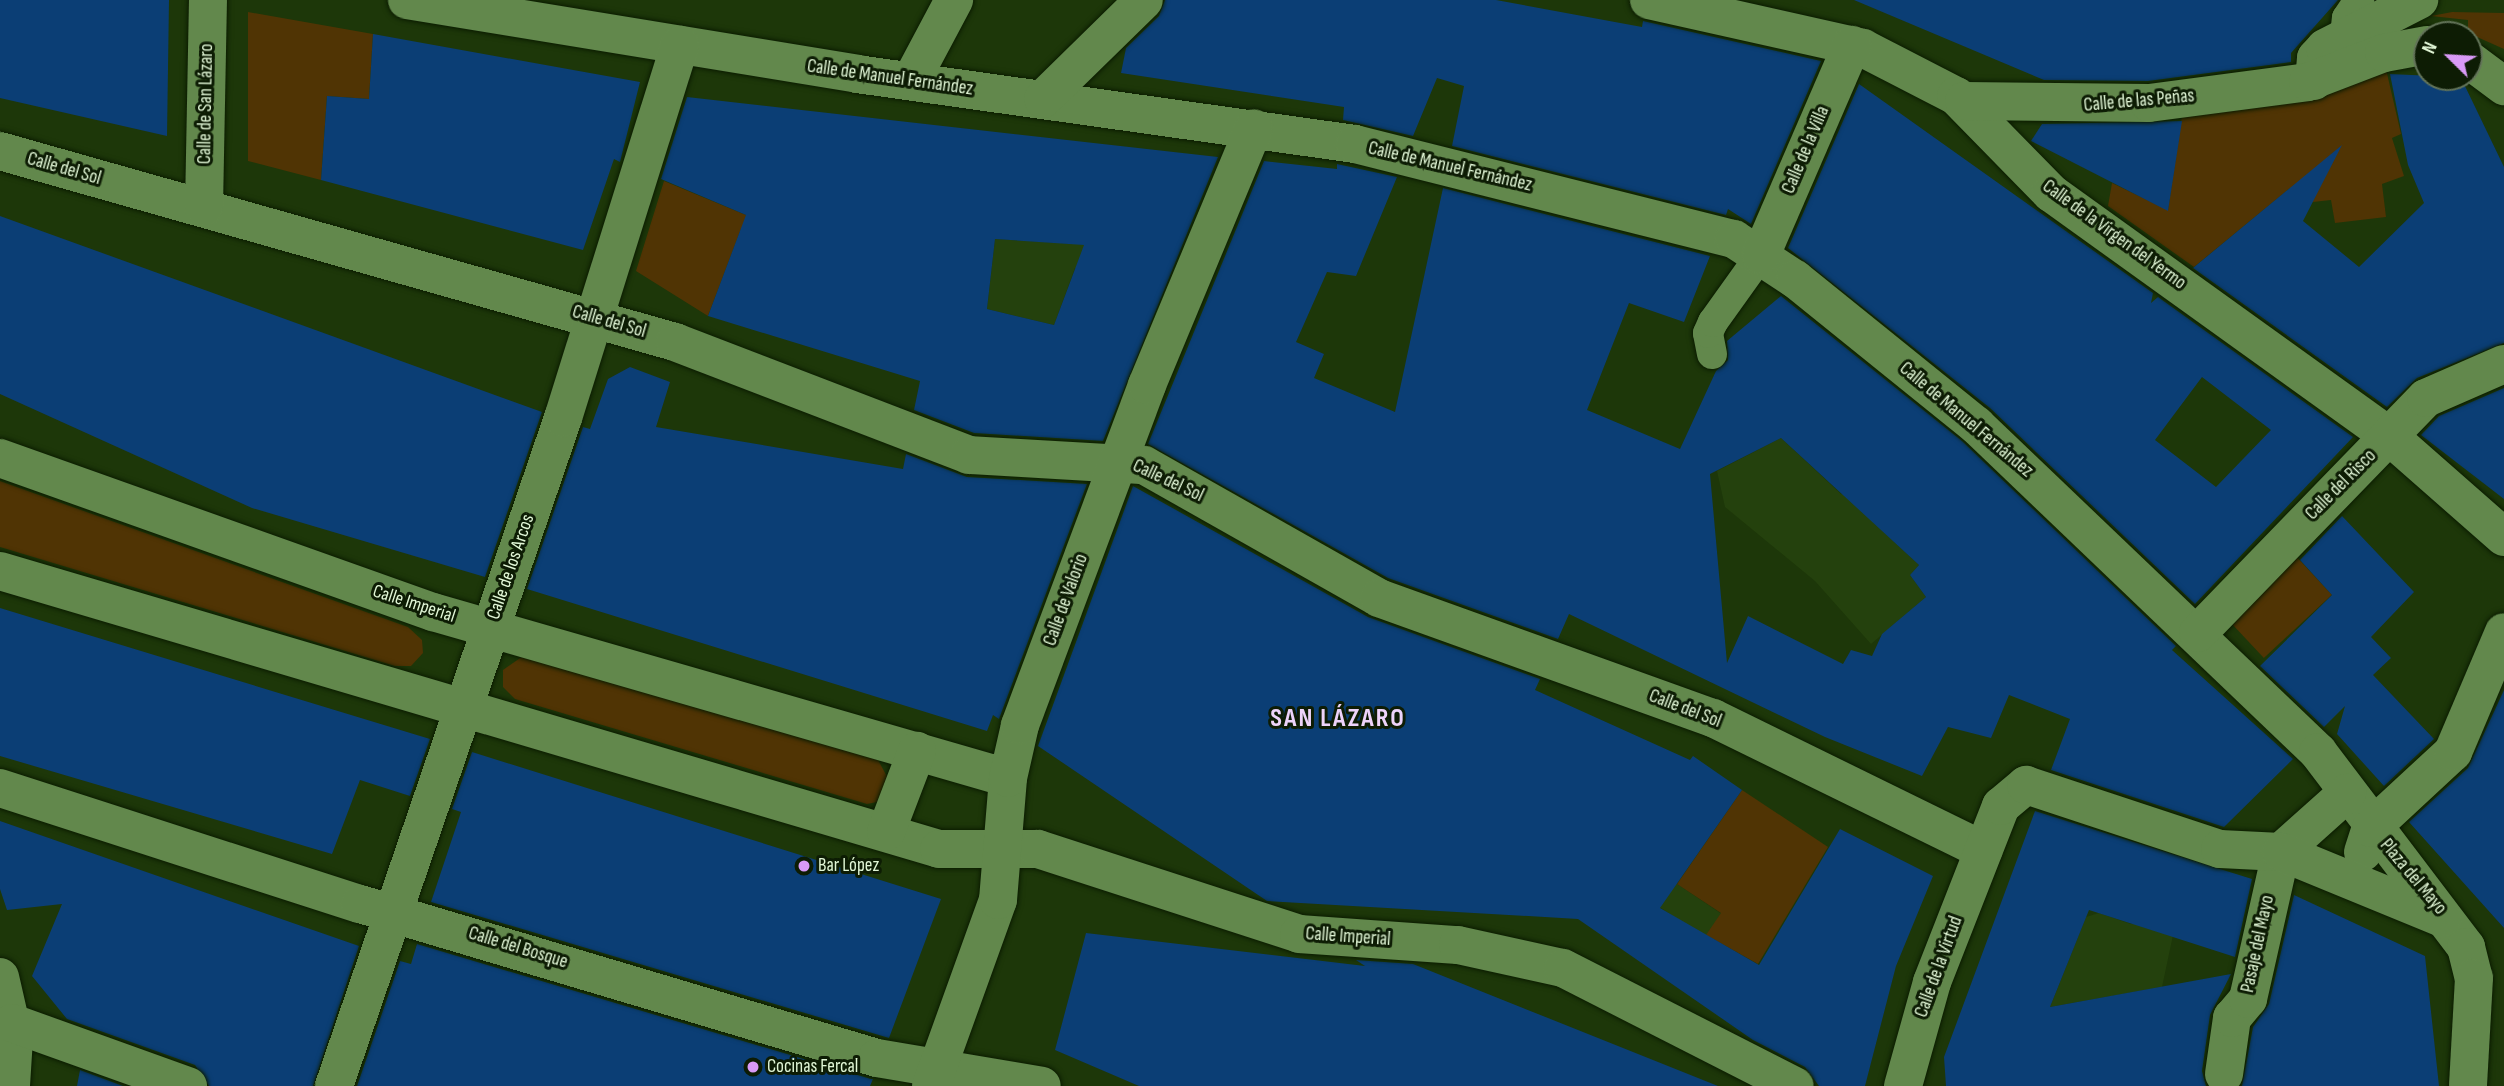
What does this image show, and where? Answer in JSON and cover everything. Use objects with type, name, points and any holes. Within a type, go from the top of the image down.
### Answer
[{"type":"street","name":"Calle de San Lázaro","points":[[204,207],[208,0]]},
{"type":"street","name":"Calle de Manuel Fernández","points":[[407,0],[911,81],[1254,128],[1378,149],[1717,233],[1761,255],[1976,425],[2198,633],[2308,741]]},
{"type":"street","points":[[911,81],[954,0]]},
{"type":"street","points":[[1043,99],[1144,0]]},
{"type":"street","name":"Calle de la Virgen del Yermo","points":[[1649,0],[1852,45],[1964,101],[2051,193],[2389,436],[2504,537]]},
{"type":"street","points":[[2314,81],[2319,53],[2419,0]]},
{"type":"street","name":"Calle de los Arcos","points":[[334,1086],[465,709],[680,45]]},
{"type":"street","name":"Calle de la Villa","points":[[1761,255],[1852,45]]},
{"type":"street","name":"Calle de las Peñas","points":[[1964,101],[2122,106],[2314,81],[2384,53],[2413,48]]},
{"type":"street","points":[[2483,70],[2504,86]]},
{"type":"street","name":"Calle de Valorio","points":[[936,1076],[994,915],[1003,849],[1007,778],[1020,725],[1118,461],[1254,128]]},
{"type":"street","name":"Calle del Sol","points":[[0,151],[675,342],[969,455],[1118,461],[1144,465],[1391,603],[1713,718],[1983,850]]},
{"type":"street","name":"Calle del Risco","points":[[2198,633],[2430,396],[2504,364]]},
{"type":"street","name":"Calle Imperial","points":[[0,458],[415,606],[1007,778]]},
{"type":"street","name":"Calle Imperial","points":[[0,571],[951,851],[1003,849],[1050,852],[1299,934],[1458,945],[1563,968],[1795,1086]]},
{"type":"street","points":[[2371,828],[2453,752],[2504,632]]},
{"type":"street","name":"Plaza del Mayo","points":[[2308,741],[2371,828],[2461,937]]},
{"type":"street","points":[[886,832],[916,751]]},
{"type":"street","name":"Plaza del Mayo","points":[[1983,850],[2004,801],[2031,785],[2215,847],[2281,852],[2375,887],[2461,937]]},
{"type":"street","name":"Calle del Bosque","points":[[0,788],[394,913],[936,1076],[1042,1086]]},
{"type":"street","points":[[2281,852],[2347,793]]},
{"type":"street","name":"Plaza del Mayo","points":[[2371,828],[2363,852],[2375,887]]},
{"type":"street","name":"Calle de la Virtud","points":[[1903,1086],[1929,992],[1983,850]]},
{"type":"street","name":"Pasaje del Mayo","points":[[2224,1074],[2232,1018],[2248,999],[2281,852]]},
{"type":"street","points":[[2461,937],[2488,1022],[2468,1086]]},
{"type":"street","points":[[0,977],[12,1023],[10,1086]]},
{"type":"street","points":[[12,1023],[188,1086]]},
{"type":"lane","points":[[2345,37],[2347,18],[2359,0]]},
{"type":"lane","points":[[1712,354],[1708,333],[1713,322],[1761,255]]},
{"type":"shaded area","points":[[248,12],[373,34],[369,99],[327,96],[321,180],[248,161]]},
{"type":"shaded area","points":[[2452,12],[2504,13],[2504,49],[2483,40],[2483,21],[2431,16]]},
{"type":"shaded area","points":[[2386,69],[2401,134],[2392,138],[2404,176],[2382,184],[2386,217],[2335,223],[2331,200],[2313,202],[2290,188],[2194,267],[2108,206],[2112,183],[2168,210],[2182,116]]},
{"type":"shaded area","points":[[664,181],[746,215],[793,209],[741,229],[708,316],[636,271]]},
{"type":"shaded area","points":[[995,239],[1110,246],[1110,271],[1075,268],[1054,325],[987,309]]},
{"type":"shaded area","points":[[1781,438],[1841,494],[1891,501],[1873,522],[1919,565],[1910,575],[1926,597],[1871,644],[1815,581],[1725,507],[1717,471]]},
{"type":"shaded area","points":[[0,481],[408,627],[422,640],[423,653],[411,666],[395,666],[0,547]]},
{"type":"shaded area","points":[[2293,553],[2332,595],[2264,658],[2225,616]]},
{"type":"shaded area","points":[[523,656],[878,760],[890,782],[877,802],[867,804],[515,699],[503,687],[503,670]]},
{"type":"shaded area","points":[[1742,790],[1828,847],[1758,964],[1706,935],[1721,913],[1677,884]]},
{"type":"shaded area","points":[[1655,869],[1721,914],[1705,938],[1639,893]]},
{"type":"shaded area","points":[[2099,913],[2131,924],[2176,921],[2162,987],[2050,1007],[2086,917]]},
{"type":"building","points":[[0,0],[169,0],[167,136],[0,98]]},
{"type":"building","points":[[1165,0],[1496,0],[1642,27],[1643,21],[1821,61],[1751,224],[1728,209],[1726,215],[1452,146],[1464,86],[1437,78],[1413,136],[1343,120],[1344,107],[1121,73],[1126,48],[1159,16]]},
{"type":"building","points":[[1854,0],[2338,0],[2291,53],[2291,62],[2148,81],[2044,80]]},
{"type":"building","points":[[373,34],[640,82],[620,162],[614,159],[583,250],[321,180],[327,96],[369,99]]},
{"type":"building","points":[[2390,74],[2413,75],[2413,91],[2467,91],[2504,167],[2504,343],[2417,378],[2387,407],[2193,268],[2342,145],[2303,221],[2359,267],[2424,203],[2408,165]]},
{"type":"building","points":[[1859,84],[2153,293],[2151,303],[2158,297],[2353,437],[2195,604],[1990,408],[1788,248]],"holes":[[[2202,377],[2271,430],[2216,487],[2155,440]]]},
{"type":"building","points":[[687,97],[1218,157],[1103,441],[974,433],[914,410],[920,381],[708,316],[746,215],[661,179]],"holes":[[[995,239],[1084,245],[1054,325],[987,309]]]},
{"type":"building","points":[[2182,121],[2168,211],[2031,141],[2042,124]]},
{"type":"building","points":[[1264,161],[1337,169],[1337,164],[1397,177],[1356,276],[1327,272],[1296,342],[1324,354],[1314,378],[1395,412],[1443,188],[1710,256],[1684,322],[1629,303],[1587,410],[1680,449],[1716,371],[1728,360],[1727,341],[1781,296],[1962,441],[2176,646],[2172,650],[2293,759],[2224,827],[2051,770],[2070,719],[2009,695],[1991,738],[1948,727],[1922,776],[1825,737],[1569,614],[1558,639],[1388,578],[1148,444]],"holes":[[[1781,438],[1919,565],[1910,575],[1926,597],[1882,634],[1872,656],[1851,650],[1843,664],[1748,616],[1727,663],[1710,474]]]},
{"type":"building","points":[[0,216],[542,412],[485,577],[252,508],[0,394]]},
{"type":"building","points":[[630,367],[670,382],[656,427],[903,469],[906,454],[967,477],[1087,484],[999,719],[993,715],[987,731],[527,589],[583,427],[590,429],[608,379]]},
{"type":"building","points":[[2504,388],[2504,499],[2421,435],[2439,416]]},
{"type":"building","points":[[1133,486],[1368,617],[1540,679],[1535,690],[1690,760],[1693,756],[1742,790],[1660,908],[1759,965],[1840,829],[1933,876],[1896,966],[1865,1086],[1819,1086],[1805,1067],[1753,1040],[1578,919],[1267,901],[1038,746]]},
{"type":"building","points":[[2342,516],[2414,592],[2371,637],[2391,658],[2373,675],[2434,739],[2384,786],[2337,734],[2345,706],[2324,727],[2260,666],[2332,595],[2300,560]]},
{"type":"building","points":[[0,608],[430,739],[410,796],[360,780],[332,854],[0,756]]},
{"type":"building","points":[[2504,690],[2504,928],[2409,822],[2468,768]]},
{"type":"building","points":[[472,752],[941,899],[889,1038],[431,902],[461,812],[452,809]]},
{"type":"building","points":[[2035,811],[2252,879],[2235,957],[2089,910],[2050,1007],[2231,974],[2210,1015],[2202,1071],[2206,1086],[1946,1086],[1944,1057]]},
{"type":"building","points":[[0,821],[359,946],[313,1086],[209,1086],[195,1065],[67,1019],[32,976],[62,904],[7,910],[0,889]]},
{"type":"building","points":[[2294,895],[2425,956],[2439,1086],[2242,1086],[2253,1027],[2269,1004]]},
{"type":"building","points":[[1086,933],[1365,966],[1356,960],[1413,964],[1718,1086],[1139,1086],[1055,1050]]},
{"type":"building","points":[[417,944],[873,1079],[870,1086],[357,1086],[400,961],[411,964]]},
{"type":"building","points":[[80,1070],[123,1086],[77,1086]]},
{"type":"place","name":"Bar López","points":[[804,866]]},
{"type":"place","name":"Cocinas Fercal","points":[[753,1067]]},
{"type":"district","name":"SAN LÁZARO","points":[[1338,719]]}]
